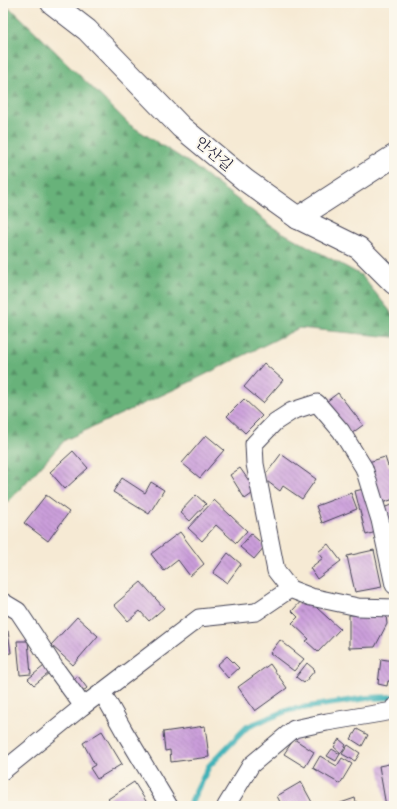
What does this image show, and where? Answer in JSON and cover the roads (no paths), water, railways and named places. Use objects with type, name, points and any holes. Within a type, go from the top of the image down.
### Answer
[{"type":"main road","name":"안산길","points":[[52,3],[86,30],[181,127],[245,180],[298,218],[358,248],[394,283]]},
{"type":"main road","points":[[298,218],[394,156]]},
{"type":"street","points":[[394,585],[380,520],[364,468],[341,431],[317,403],[292,411],[275,422],[254,444],[255,464],[276,571],[290,589],[311,597],[358,607],[394,608]]},
{"type":"street","points":[[3,771],[83,706],[199,618],[256,612],[290,589]]},
{"type":"street","points":[[3,602],[18,611],[55,668],[83,706]]},
{"type":"street","points":[[102,692],[168,806]]},
{"type":"street","points":[[226,806],[251,765],[294,729],[393,709]]},
{"type":"waterway","points":[[189,806],[209,766],[247,727],[289,710],[367,698],[394,697]]}]
